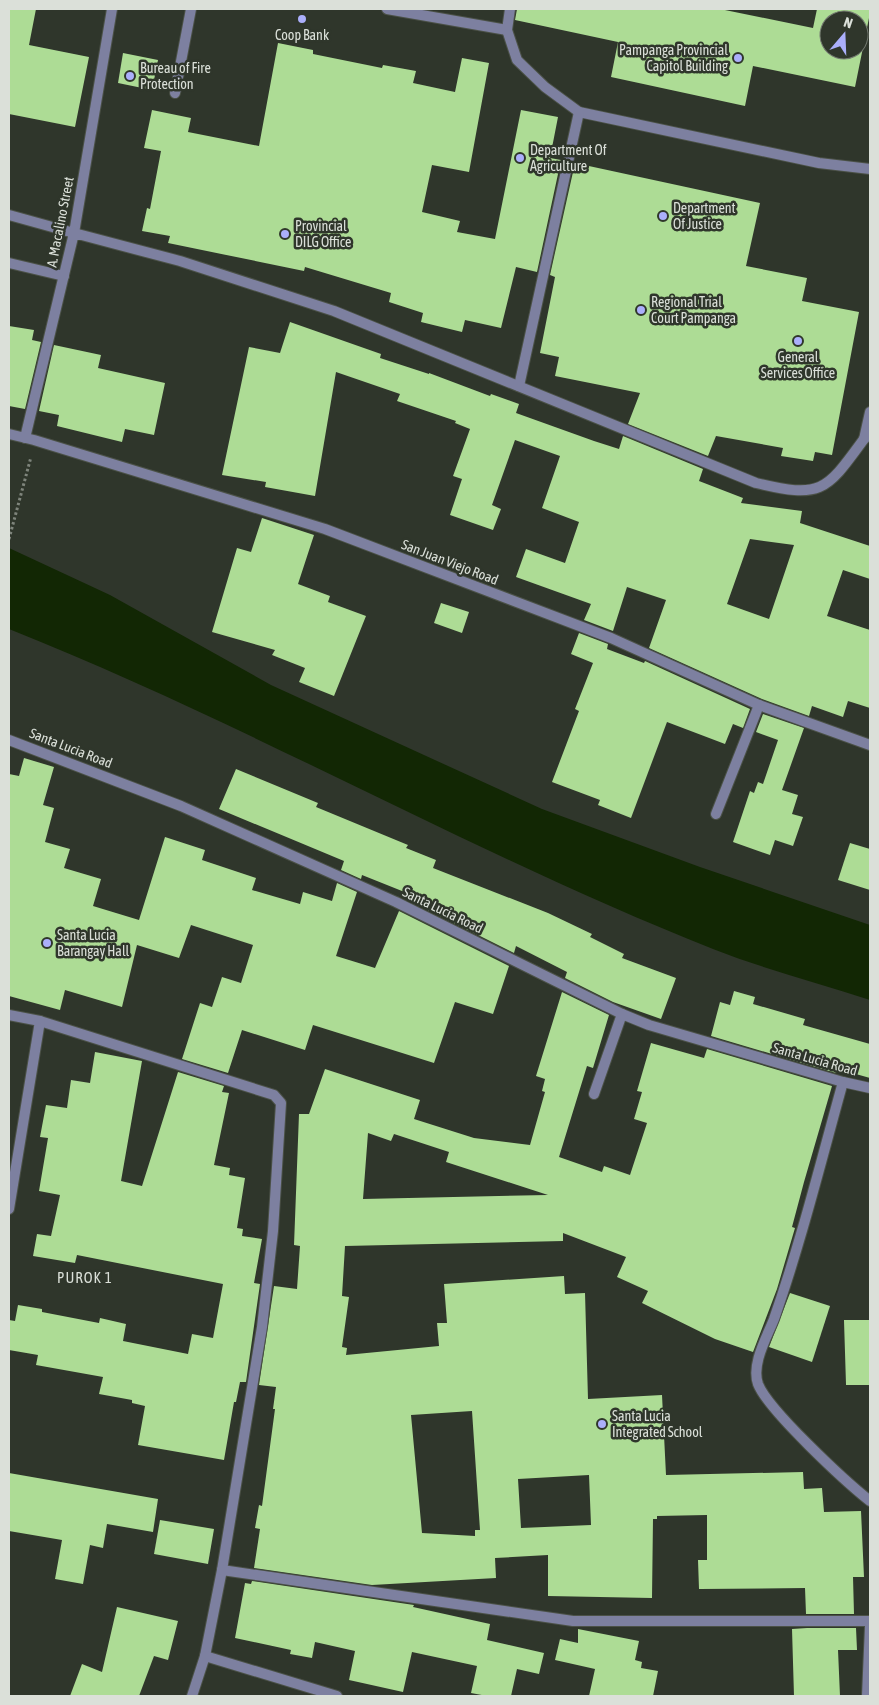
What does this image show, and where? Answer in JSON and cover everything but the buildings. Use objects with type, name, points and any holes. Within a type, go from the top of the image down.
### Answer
[{"type":"street","name":"A. Macalino Street","points":[[30,439],[74,233],[112,9]]},
{"type":"street","points":[[175,93],[191,9]]},
{"type":"street","points":[[387,9],[507,30]]},
{"type":"street","points":[[510,9],[507,30],[517,60],[545,87],[579,112],[819,162],[870,169]]},
{"type":"street","points":[[519,386],[579,112]]},
{"type":"street","points":[[9,215],[180,260],[334,311],[756,484],[786,490],[812,491],[826,485],[836,476],[867,436],[870,412]]},
{"type":"street","points":[[9,263],[64,276]]},
{"type":"street","name":"San Juan Viejo Road","points":[[9,434],[325,529],[611,638],[759,705],[870,744]]},
{"type":"street","points":[[716,814],[759,705]]},
{"type":"street","points":[[9,751],[10,740]]},
{"type":"street","name":"Santa Lucia Road","points":[[10,740],[181,806],[396,902],[622,1014],[650,1025],[843,1082],[870,1088]]},
{"type":"street","points":[[9,1014],[40,1021],[274,1094],[281,1103],[274,1221],[262,1327],[222,1570],[205,1656],[192,1696]]},
{"type":"street","points":[[594,1094],[622,1014]]},
{"type":"street","points":[[9,1209],[40,1021]]},
{"type":"street","points":[[843,1082],[788,1280],[756,1366],[758,1383],[765,1397],[782,1417],[870,1501]]},
{"type":"street","points":[[222,1570],[573,1621],[870,1621]]},
{"type":"street","points":[[867,1696],[870,1626]]},
{"type":"street","points":[[205,1656],[337,1696]]},
{"type":"path","points":[[9,539],[30,439]]},
{"type":"shaded area","points":[[9,548],[110,595],[271,685],[542,809],[700,867],[870,925],[870,1000],[732,956],[624,912],[535,872],[186,706],[98,666],[9,629]]},
{"type":"place","name":"Coop Bank","points":[[302,19]]},
{"type":"place","name":"Pampanga Provincial Capitol Building","points":[[738,58]]},
{"type":"place","name":"Bureau of Fire Protection","points":[[130,76]]},
{"type":"place","name":"Department Of Agriculture","points":[[520,158]]},
{"type":"place","name":"Department Of Justice","points":[[663,216]]},
{"type":"place","name":"Provincial DILG Office","points":[[285,234]]},
{"type":"place","name":"Regional Trial Court Pampanga","points":[[641,310]]},
{"type":"place","name":"General Services Office","points":[[798,341]]},
{"type":"place","name":"Santa Lucia Barangay Hall","points":[[47,943]]},
{"type":"place","name":"Santa Lucia Integrated School","points":[[602,1424]]},
{"type":"district","name":"PUROK 1","points":[[85,1277]]}]
